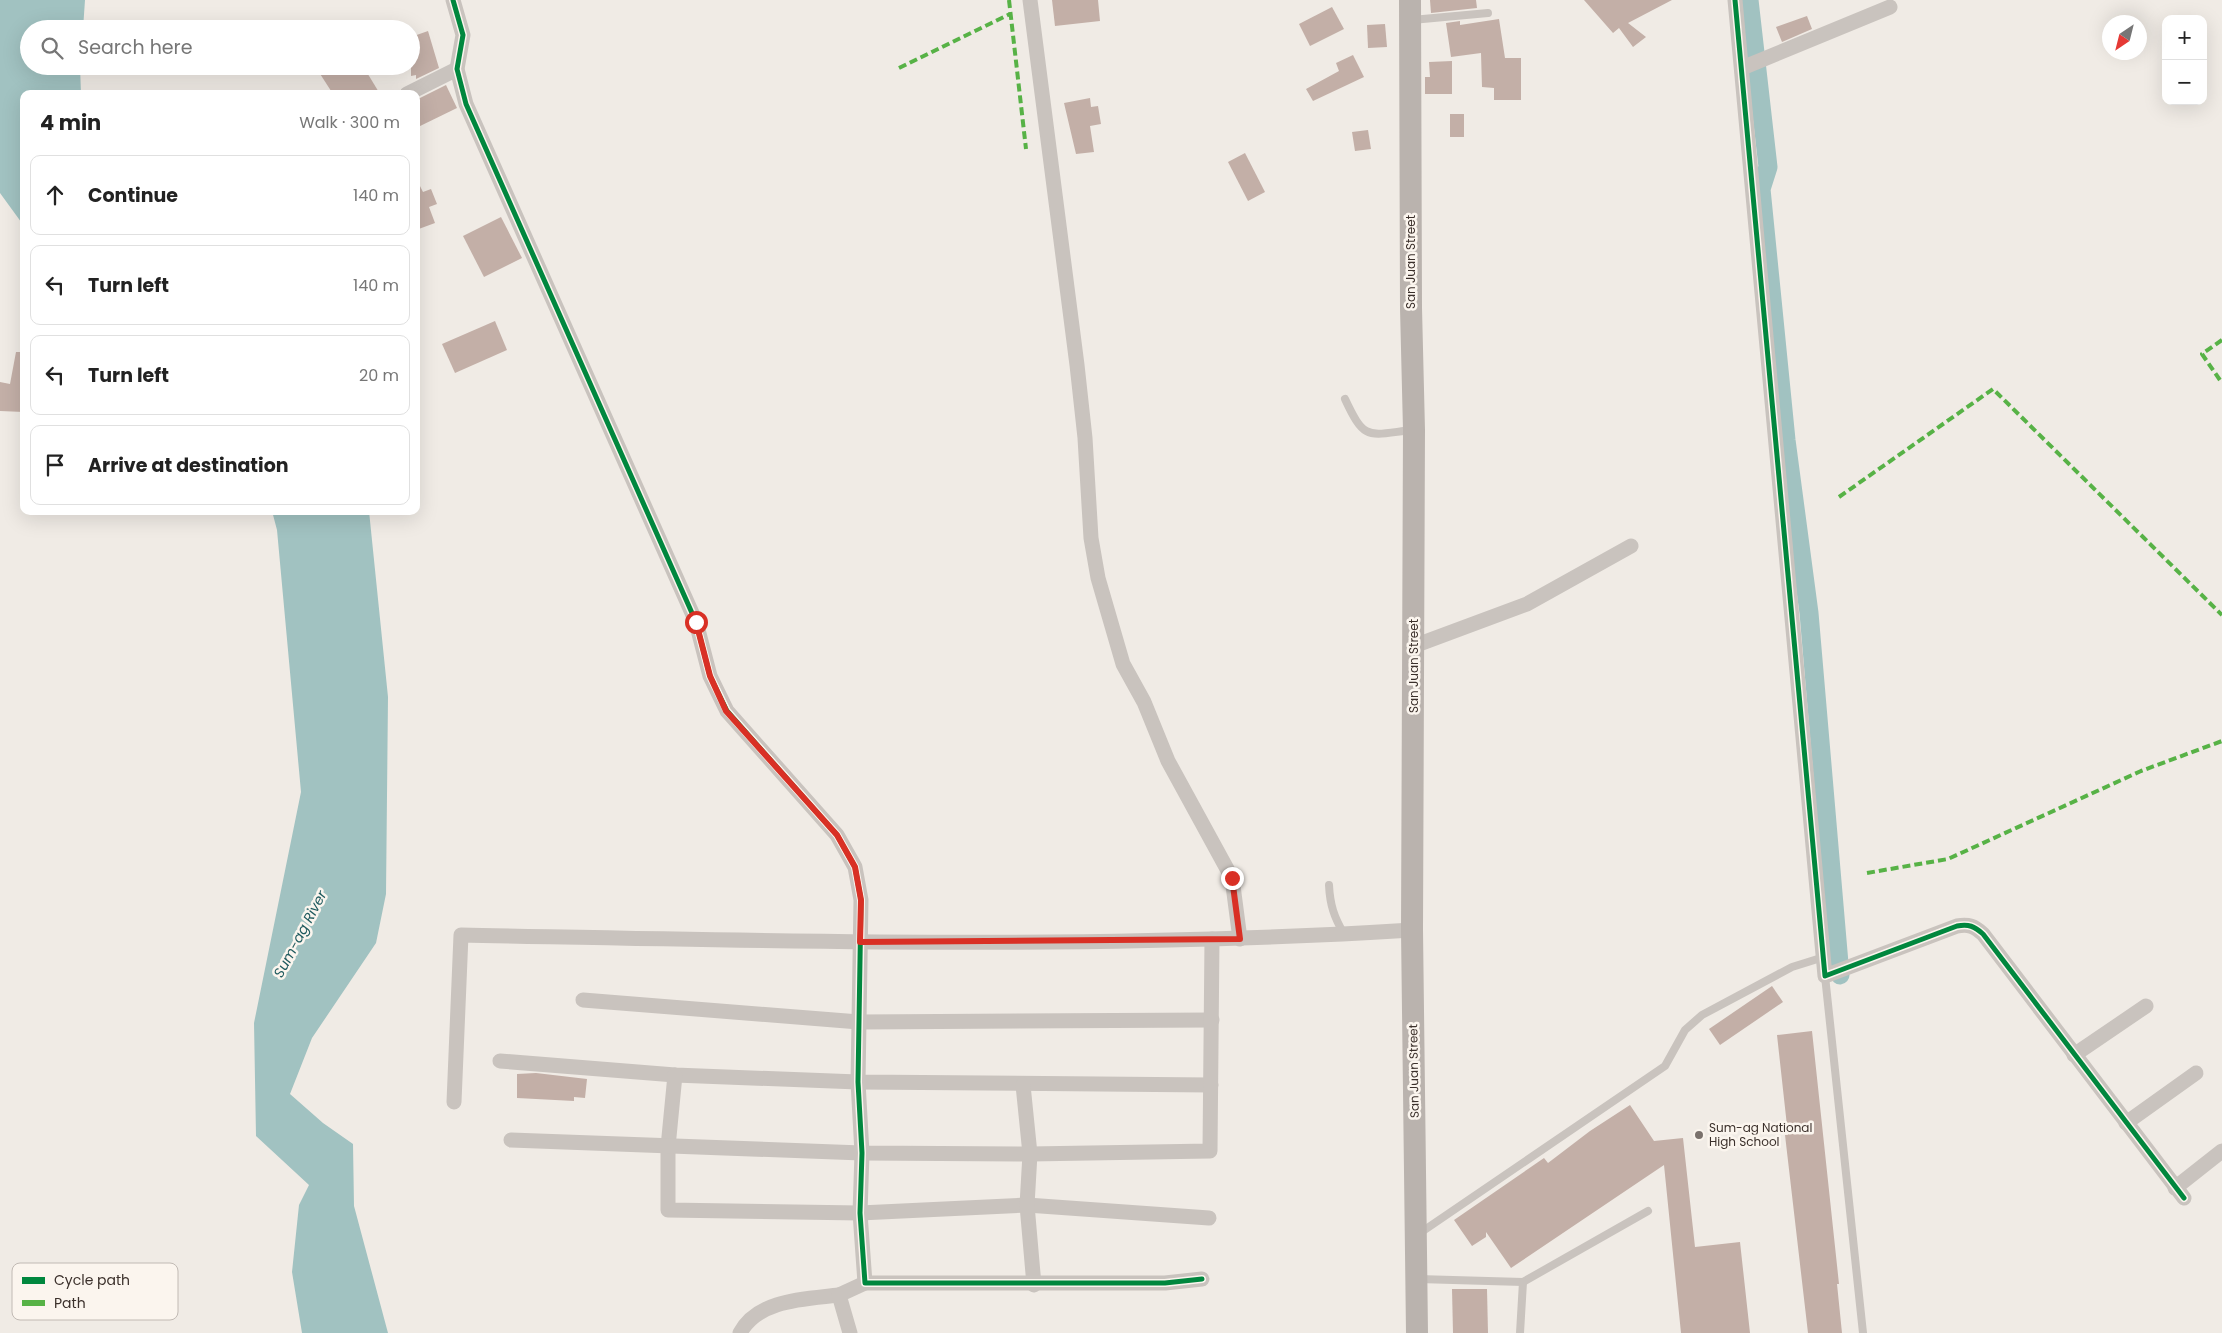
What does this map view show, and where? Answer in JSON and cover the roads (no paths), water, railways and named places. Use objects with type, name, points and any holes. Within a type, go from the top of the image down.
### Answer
[{"type":"main road","name":"San Juan Street","points":[[1410,10],[1411,308],[1414,430],[1412,930],[1417,1333]]},
{"type":"street","points":[[453,0],[463,35],[457,69],[466,104],[696,622],[710,676],[726,711],[837,835],[855,867],[861,900],[858,1082],[862,1153],[860,1213],[865,1283]]},
{"type":"street","points":[[1030,0],[1077,365],[1085,438],[1092,538],[1098,578],[1124,664],[1144,702],[1168,761],[1232,878],[1240,939]]},
{"type":"street","points":[[1735,0],[1746,67],[1824,957],[1836,972],[1957,926],[1968,924],[1983,934],[2179,1193],[2222,1151]]},
{"type":"street","points":[[1746,67],[1890,7]]},
{"type":"street","points":[[415,90],[457,69]]},
{"type":"street","points":[[1414,646],[1527,604],[1631,546]]},
{"type":"street","points":[[454,1102],[461,935],[860,942],[1240,939],[1412,930]]},
{"type":"street","points":[[511,1140],[862,1153],[1030,1154],[1210,1151],[1212,939]]},
{"type":"street","points":[[583,1000],[859,1022],[1212,1020]]},
{"type":"street","points":[[2074,1055],[2146,1006]]},
{"type":"street","points":[[500,1062],[675,1075],[858,1082],[1211,1085]]},
{"type":"street","points":[[2126,1123],[2196,1073]]},
{"type":"street","points":[[675,1075],[668,1147],[668,1210],[860,1213],[1027,1205],[1209,1218]]},
{"type":"street","points":[[1023,1084],[1030,1154],[1027,1205],[1034,1285]]},
{"type":"street","points":[[740,1333],[750,1320],[770,1307],[792,1301],[839,1295],[865,1283],[1034,1285],[1165,1283],[1202,1279]]},
{"type":"street","points":[[839,1295],[850,1333]]},
{"type":"lane","points":[[1410,10],[1488,13]]},
{"type":"lane","points":[[1345,399],[1356,423],[1362,430],[1371,435],[1414,430]]},
{"type":"lane","points":[[1329,885],[1330,903],[1334,917],[1344,934]]},
{"type":"lane","points":[[1416,1236],[1665,1066],[1685,1030],[1702,1015],[1792,967],[1824,957]]},
{"type":"lane","points":[[1836,972],[1863,1333]]},
{"type":"lane","points":[[1416,1279],[1522,1282],[1648,1211]]},
{"type":"lane","points":[[1520,1333],[1522,1282]]},
{"type":"water","points":[[0,0],[85,0],[84,20],[20,20],[20,75],[80,75],[81,90],[20,90],[20,220],[0,193]]},
{"type":"water","name":"Sum-ag River","points":[[273,515],[369,515],[388,697],[386,894],[376,943],[312,1038],[290,1094],[323,1123],[353,1144],[354,1206],[388,1333],[302,1333],[292,1272],[299,1205],[309,1185],[256,1136],[254,1023],[301,792],[277,530]]},
{"type":"waterway","points":[[1749,0],[1768,167],[1761,189],[1786,440],[1809,613],[1840,975]]},
{"type":"place","name":"Sum-ag National High School","points":[[1699,1135]]}]
